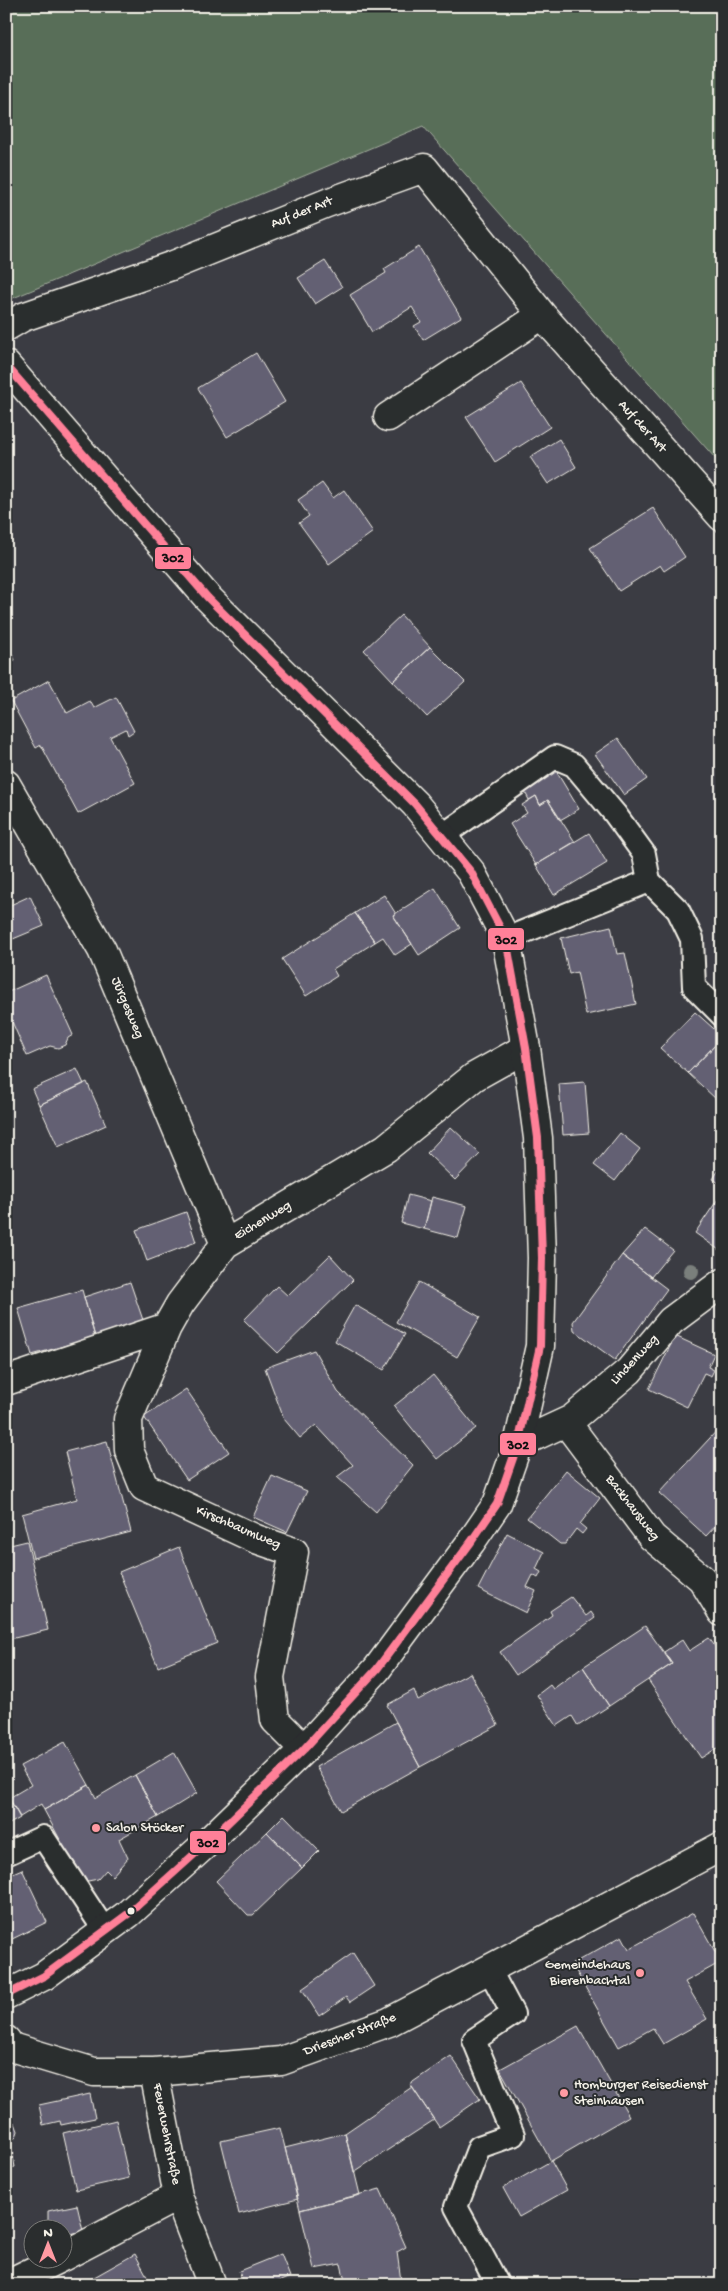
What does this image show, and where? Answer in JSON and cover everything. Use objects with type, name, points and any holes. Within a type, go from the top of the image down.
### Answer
[{"type":"street","name":"Auf der Art","points":[[6,327],[23,317],[171,266],[327,203],[424,168],[542,315],[722,517]]},
{"type":"street","points":[[388,417],[542,315]]},
{"type":"street","points":[[6,365],[208,598],[415,804],[471,872],[506,939],[526,1048],[538,1138],[542,1258],[540,1346],[518,1444],[497,1504],[377,1669],[304,1749],[210,1840],[128,1914],[44,1976],[6,1995]]},
{"type":"street","name":"Jürgesweg","points":[[6,784],[102,950],[225,1244]]},
{"type":"street","name":"Eichenweg","points":[[167,1327],[180,1304],[225,1244],[386,1148],[474,1077],[526,1048]]},
{"type":"street","name":"Lindenweg","points":[[518,1444],[566,1422],[629,1371],[671,1321],[722,1284]]},
{"type":"street","points":[[6,1381],[167,1327]]},
{"type":"street","name":"Kirschbaumweg","points":[[167,1327],[128,1419],[129,1450],[144,1487],[256,1539],[294,1552],[270,1677],[275,1720],[304,1749]]},
{"type":"street","name":"Backhausweg","points":[[566,1422],[652,1537],[702,1579],[722,1612]]},
{"type":"street","name":"Driescher Straße","points":[[6,2040],[12,2047],[94,2072],[154,2072],[281,2061],[389,2022],[722,1846]]},
{"type":"street","name":"Feuerwehrstraße","points":[[154,2072],[178,2196],[212,2285]]},
{"type":"street","name":"Feuerwehrstraße","points":[[72,2252],[178,2196]]},
{"type":"street","name":"Feuerwehrstraße","points":[[11,2282],[40,2268]]},
{"type":"lane","points":[[442,836],[555,757],[574,765],[615,814],[644,854],[649,881],[678,910],[692,939],[694,987],[722,1015]]},
{"type":"lane","points":[[506,939],[649,881]]},
{"type":"lane","points":[[6,1854],[43,1837],[105,1931]]},
{"type":"lane","points":[[489,1969],[513,2014],[474,2040],[512,2135],[479,2147],[456,2206],[498,2285]]},
{"type":"green space","points":[[6,6],[722,6],[722,466],[423,126],[6,301]]},
{"type":"building","points":[[419,247],[461,317],[423,340],[414,326],[421,322],[412,307],[372,332],[350,295],[386,273],[384,269]]},
{"type":"building","points":[[325,261],[342,287],[315,304],[298,278]]},
{"type":"building","points":[[256,353],[285,402],[227,437],[198,388]]},
{"type":"building","points":[[521,383],[550,427],[495,462],[466,417]]},
{"type":"building","points":[[559,439],[576,467],[548,484],[530,457]]},
{"type":"building","points":[[322,483],[333,498],[344,490],[373,532],[329,564],[299,523],[309,516],[298,500]]},
{"type":"building","points":[[653,508],[685,557],[664,571],[660,565],[619,591],[590,548]]},
{"type":"building","points":[[401,615],[430,647],[393,681],[364,650]]},
{"type":"building","points":[[6,641],[15,660],[6,664]]},
{"type":"building","points":[[430,647],[465,682],[427,717],[393,681]]},
{"type":"building","points":[[49,680],[67,713],[90,701],[94,708],[116,697],[134,731],[128,735],[126,729],[110,737],[135,783],[78,814],[41,745],[36,748],[11,701]]},
{"type":"building","points":[[618,738],[647,779],[624,795],[595,754]]},
{"type":"building","points":[[556,771],[579,809],[560,820],[548,800],[540,805],[536,796],[529,800],[524,790]]},
{"type":"building","points":[[536,796],[540,805],[548,800],[575,842],[536,865],[510,824],[527,813],[522,805]]},
{"type":"building","points":[[589,833],[607,863],[554,895],[536,865]]},
{"type":"building","points":[[435,888],[460,928],[419,955],[393,915]]},
{"type":"building","points":[[384,895],[396,914],[393,915],[412,944],[395,955],[383,937],[375,942],[355,913]]},
{"type":"building","points":[[30,896],[44,926],[13,939],[6,922],[6,907]]},
{"type":"building","points":[[355,913],[375,942],[333,969],[337,976],[306,996],[282,959]]},
{"type":"building","points":[[611,926],[617,954],[625,953],[636,1004],[586,1015],[577,972],[569,974],[561,938]]},
{"type":"building","points":[[722,973],[722,994],[716,992]]},
{"type":"building","points":[[46,975],[73,1035],[68,1038],[65,1045],[58,1048],[50,1046],[27,1056],[6,1008],[6,993]]},
{"type":"building","points":[[695,1012],[722,1038],[688,1073],[660,1048]]},
{"type":"building","points":[[722,1038],[722,1095],[717,1100],[688,1073]]},
{"type":"building","points":[[77,1069],[84,1084],[39,1105],[32,1089]]},
{"type":"building","points":[[87,1082],[106,1125],[58,1147],[39,1105]]},
{"type":"building","points":[[585,1082],[589,1133],[563,1135],[559,1084]]},
{"type":"building","points":[[451,1127],[480,1154],[455,1180],[427,1153]]},
{"type":"building","points":[[620,1133],[640,1149],[615,1181],[594,1165]]},
{"type":"building","points":[[722,1165],[722,1185],[713,1179]]},
{"type":"building","points":[[722,1193],[722,1252],[695,1233]]},
{"type":"building","points":[[408,1195],[431,1201],[424,1229],[401,1223]]},
{"type":"building","points":[[432,1197],[467,1206],[458,1238],[424,1229]]},
{"type":"building","points":[[186,1212],[196,1242],[147,1261],[136,1230]]},
{"type":"building","points":[[645,1229],[673,1250],[651,1277],[622,1255]]},
{"type":"building","points":[[330,1255],[353,1280],[278,1353],[244,1320],[277,1286],[288,1296]]},
{"type":"building","points":[[622,1255],[667,1289],[615,1360],[574,1330],[573,1322]]},
{"type":"building","points":[[130,1282],[144,1323],[95,1337],[84,1297]]},
{"type":"building","points":[[419,1282],[480,1317],[457,1357],[396,1322]]},
{"type":"building","points":[[82,1290],[95,1337],[32,1355],[18,1308]]},
{"type":"building","points":[[355,1305],[405,1334],[384,1370],[335,1341]]},
{"type":"building","points":[[675,1336],[714,1354],[708,1367],[714,1370],[711,1376],[704,1373],[687,1407],[649,1389]]},
{"type":"building","points":[[314,1350],[338,1392],[413,1465],[376,1512],[337,1477],[353,1465],[316,1425],[300,1438],[284,1419],[265,1368]]},
{"type":"building","points":[[433,1375],[476,1428],[437,1459],[394,1406]]},
{"type":"building","points":[[186,1389],[229,1452],[187,1480],[144,1417]]},
{"type":"building","points":[[722,1425],[722,1519],[706,1536],[659,1493]]},
{"type":"building","points":[[107,1441],[131,1532],[33,1558],[22,1514],[77,1499],[65,1452]]},
{"type":"building","points":[[566,1470],[600,1498],[580,1524],[586,1529],[582,1534],[576,1529],[565,1544],[560,1544],[527,1518]]},
{"type":"building","points":[[272,1476],[307,1491],[287,1532],[253,1517]]},
{"type":"building","points":[[507,1533],[544,1552],[536,1569],[541,1572],[538,1578],[533,1575],[527,1587],[536,1591],[526,1613],[478,1589]]},
{"type":"building","points":[[27,1541],[48,1630],[6,1640],[6,1546]]},
{"type":"building","points":[[179,1547],[217,1643],[158,1667],[119,1572]]},
{"type":"building","points":[[571,1597],[586,1616],[591,1612],[595,1618],[516,1675],[500,1652],[552,1615],[550,1611]]},
{"type":"building","points":[[645,1626],[672,1664],[609,1706],[583,1667]]},
{"type":"building","points":[[709,1638],[722,1656],[722,1705],[716,1709],[722,1717],[722,1745],[701,1758],[648,1680],[672,1664],[664,1652],[682,1640],[689,1651]]},
{"type":"building","points":[[583,1667],[609,1706],[578,1726],[572,1716],[557,1726],[537,1695],[550,1685],[553,1689]]},
{"type":"building","points":[[470,1673],[498,1725],[420,1767],[387,1705],[414,1690],[418,1700]]},
{"type":"building","points":[[396,1722],[420,1767],[341,1811],[316,1767]]},
{"type":"building","points":[[65,1742],[89,1785],[44,1810],[41,1804],[20,1817],[9,1798],[31,1785],[20,1766]]},
{"type":"building","points":[[174,1752],[197,1793],[158,1817],[135,1775]]},
{"type":"building","name":"Salon Stöcker","points":[[135,1775],[158,1817],[119,1839],[128,1858],[112,1876],[106,1870],[98,1879],[83,1882],[44,1810],[89,1785],[96,1798]]},
{"type":"building","points":[[6,1793],[20,1818],[6,1826]]},
{"type":"building","points":[[284,1815],[319,1851],[302,1868],[267,1832]]},
{"type":"building","points":[[267,1832],[302,1868],[253,1915],[248,1915],[216,1881]]},
{"type":"building","points":[[22,1869],[47,1922],[6,1942],[6,1876]]},
{"type":"building","name":"Gemeindehaus Bierenbachtal","points":[[693,1913],[721,1962],[685,1982],[707,2019],[663,2044],[653,2028],[619,2047],[572,1964],[622,1936],[629,1949]]},
{"type":"building","points":[[353,1953],[374,1986],[350,2002],[346,1997],[319,2016],[302,1989]]},
{"type":"building","name":"Homburger Reisedienst Steinhausen","points":[[578,2026],[629,2116],[551,2161],[500,2069]]},
{"type":"building","points":[[451,2056],[480,2099],[439,2127],[410,2084]]},
{"type":"building","points":[[412,2087],[434,2120],[354,2172],[345,2133]]},
{"type":"building","points":[[90,2094],[95,2118],[61,2125],[60,2121],[43,2125],[39,2105]]},
{"type":"building","points":[[6,2120],[15,2123],[18,2131],[16,2137],[10,2142],[15,2167],[6,2169]]},
{"type":"building","points":[[116,2120],[129,2178],[76,2190],[63,2133]]},
{"type":"building","points":[[280,2128],[298,2199],[239,2214],[221,2141]]},
{"type":"building","points":[[345,2133],[360,2195],[300,2210],[285,2148]]},
{"type":"building","points":[[551,2161],[567,2190],[519,2217],[503,2188]]},
{"type":"building","points":[[380,2189],[406,2247],[397,2252],[401,2281],[385,2285],[346,2285],[341,2264],[314,2269],[300,2210]]},
{"type":"building","points":[[77,2205],[83,2231],[72,2234],[72,2218],[48,2218],[48,2211]]},
{"type":"building","points":[[135,2254],[152,2285],[80,2285]]},
{"type":"building","points":[[281,2254],[290,2277],[271,2285],[245,2285],[239,2271]]},
{"type":"transit line","name":"302","points":[[6,365],[208,598],[415,804],[471,872],[506,939],[526,1048],[538,1138],[542,1258],[540,1346],[518,1444],[497,1504],[471,1542],[377,1669],[304,1749],[210,1840],[128,1914],[44,1976],[6,1995]]},
{"type":"place","name":"Salon Stöcker","points":[[96,1828]]},
{"type":"place","name":"Gemeindehaus Bierenbachtal","points":[[640,1973]]},
{"type":"place","name":"Homburger Reisedienst Steinhausen","points":[[564,2093]]}]
